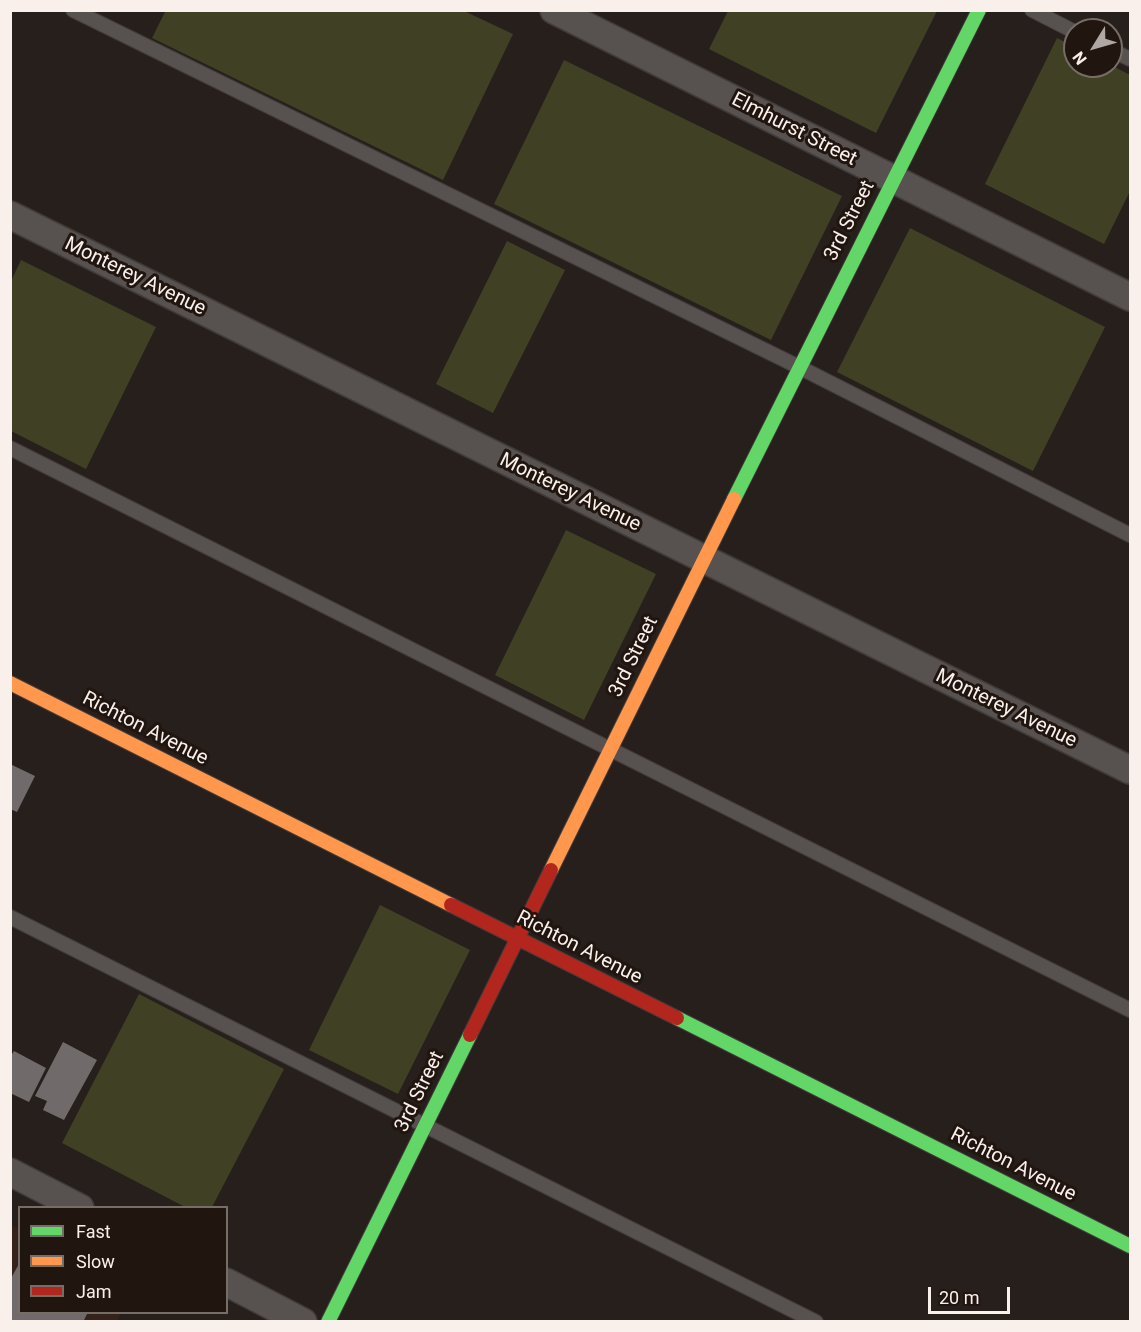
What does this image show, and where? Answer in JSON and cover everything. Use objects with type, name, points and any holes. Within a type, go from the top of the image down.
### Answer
[{"type":"street","name":"Elmhurst Street","points":[[554,10],[1131,297]]},
{"type":"street","name":"3rd Street","points":[[328,1322],[703,560],[979,10]]},
{"type":"street","name":"Monterey Avenue","points":[[10,215],[1131,770]]},
{"type":"street","name":"Richton Avenue","points":[[10,683],[1131,1246]]},
{"type":"street","points":[[10,1172],[76,1206]]},
{"type":"street","points":[[228,1283],[303,1322]]},
{"type":"lane","points":[[74,10],[799,367],[1131,535]]},
{"type":"lane","points":[[1032,10],[1063,26]]},
{"type":"lane","points":[[10,448],[1131,1010]]},
{"type":"lane","points":[[10,917],[816,1322]]},
{"type":"shaded area","points":[[166,10],[464,11],[513,34],[443,180],[152,38]]},
{"type":"shaded area","points":[[728,10],[937,11],[876,133],[709,49]]},
{"type":"shaded area","points":[[1057,38],[1063,41],[1063,78],[1123,78],[1123,71],[1130,75],[1130,191],[1104,244],[985,184]]},
{"type":"shaded area","points":[[564,60],[842,196],[771,340],[494,204]]},
{"type":"shaded area","points":[[910,228],[1105,327],[1033,471],[837,372]]},
{"type":"shaded area","points":[[507,241],[565,270],[493,413],[436,384]]},
{"type":"shaded area","points":[[21,260],[156,327],[86,469],[11,431],[11,281]]},
{"type":"shaded area","points":[[566,530],[656,574],[584,720],[495,675]]},
{"type":"shaded area","points":[[380,905],[470,950],[398,1094],[309,1050]]},
{"type":"shaded area","points":[[139,994],[284,1069],[213,1206],[183,1206],[62,1143]]},
{"type":"shaded area","points":[[10,1224],[18,1228],[18,1314],[120,1314],[117,1321],[11,1321]]},
{"type":"building","points":[[10,764],[35,776],[17,812],[10,809]]},
{"type":"building","points":[[63,1042],[97,1060],[64,1120],[43,1110],[47,1101],[35,1096]]},
{"type":"building","points":[[14,1051],[46,1068],[29,1102],[10,1093],[10,1057]]},
{"type":"building","points":[[18,1266],[18,1314],[87,1314],[83,1322],[10,1322],[10,1280]]},
{"type":"traffic: fast","points":[[734,499],[979,10]]},
{"type":"traffic: fast","points":[[677,1018],[1130,1246]]},
{"type":"traffic: fast","points":[[328,1322],[470,1035]]},
{"type":"traffic: slow","points":[[551,870],[734,499]]},
{"type":"traffic: slow","points":[[10,683],[451,905]]},
{"type":"traffic: jam","points":[[470,1035],[551,870]]},
{"type":"traffic: jam","points":[[451,905],[677,1018]]}]
